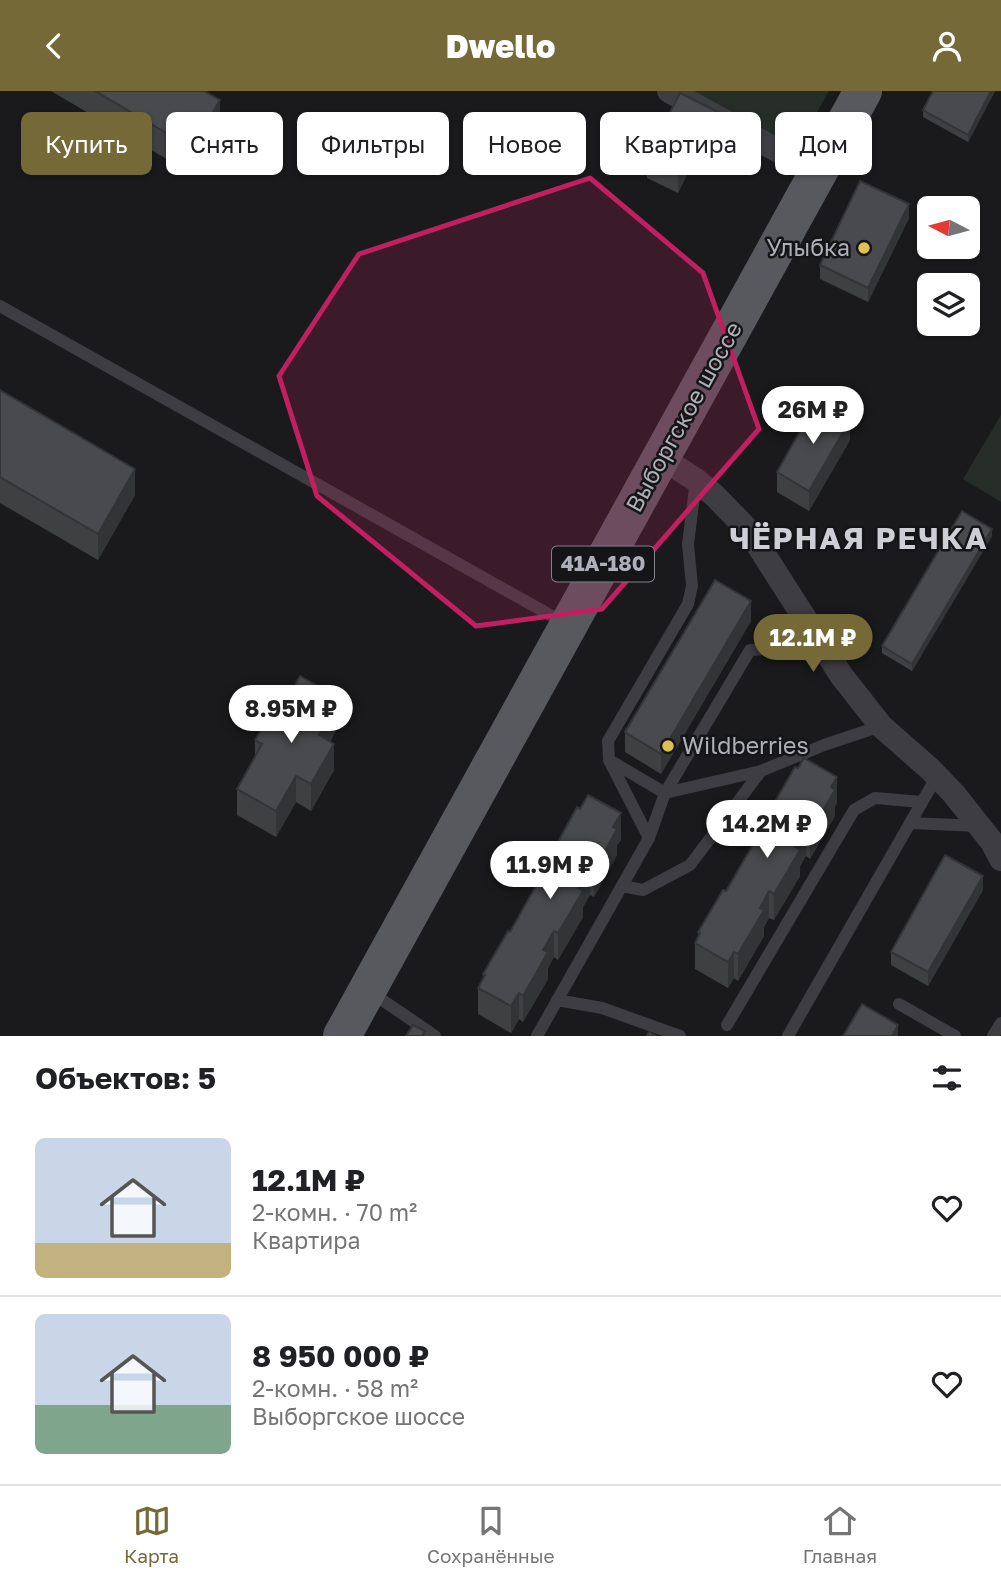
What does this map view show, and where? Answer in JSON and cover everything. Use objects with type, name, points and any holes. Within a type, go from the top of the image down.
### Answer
[{"type":"main road","name":"Выборгское шоссе","points":[[851,112],[863,91]]},
{"type":"main road","name":"Выборгское шоссе","points":[[342,1036],[815,175]]},
{"type":"street","points":[[669,91],[775,149]]},
{"type":"street","points":[[662,458],[696,479],[749,531],[841,675],[881,726],[937,776],[993,843]]},
{"type":"lane","points":[[0,306],[569,626]]},
{"type":"lane","points":[[649,838],[608,760],[608,741],[688,604],[692,586],[688,544],[696,479]]},
{"type":"lane","points":[[537,1036],[649,838],[665,793],[750,650],[793,647],[825,651]]},
{"type":"lane","points":[[608,760],[665,793],[761,771],[824,745],[881,726]]},
{"type":"lane","points":[[622,885],[643,890],[690,866],[761,771]]},
{"type":"lane","points":[[788,1036],[937,776]]},
{"type":"lane","points":[[727,1025],[854,810],[875,798],[922,801]]},
{"type":"lane","points":[[910,823],[993,843]]},
{"type":"lane","points":[[368,990],[435,1036]]},
{"type":"lane","points":[[557,1000],[602,1008],[645,1030],[680,1036]]},
{"type":"lane","points":[[900,1004],[954,1036]]},
{"type":"highlighted area","points":[[590,178],[703,273],[759,429],[602,609],[476,626],[317,496],[279,376],[359,254]]},
{"type":"shaded area","points":[[656,91],[829,91],[817,112],[775,112],[775,150],[761,143],[761,112],[698,112]]},
{"type":"shaded area","points":[[1001,415],[1001,502],[963,479]]},
{"type":"building","points":[[95,91],[204,91],[220,100],[213,112],[166,112],[166,133],[152,124],[152,112],[131,112]]},
{"type":"building","points":[[933,91],[991,91],[968,135],[923,110]]},
{"type":"building","points":[[680,93],[718,112],[670,112]]},
{"type":"building","name":"Улыбка","points":[[860,181],[909,204],[868,288],[820,265]]},
{"type":"building","points":[[0,390],[135,469],[98,534],[0,477]]},
{"type":"building","points":[[817,401],[850,420],[809,491],[777,472]]},
{"type":"building","points":[[962,511],[992,529],[912,664],[882,646]]},
{"type":"building","points":[[715,580],[751,601],[661,754],[625,732]]},
{"type":"building","points":[[300,676],[339,698],[319,735],[334,744],[311,784],[296,776],[276,811],[237,789],[262,744],[255,740],[265,722],[272,726]]},
{"type":"building","points":[[804,758],[837,777],[831,787],[835,790],[810,832],[806,830],[795,847],[800,850],[774,894],[769,891],[760,908],[764,910],[738,954],[734,952],[728,962],[695,943],[700,933],[698,932],[723,890],[726,891],[795,767],[798,768]]},
{"type":"building","points":[[588,795],[621,813],[613,827],[617,829],[594,871],[590,868],[578,888],[583,891],[558,933],[554,931],[543,950],[548,952],[523,996],[519,993],[511,1006],[478,988],[485,975],[483,974],[508,931],[510,932],[577,807],[580,809]]},
{"type":"building","points":[[945,855],[983,876],[928,972],[891,952]]},
{"type":"building","points":[[862,1004],[898,1025],[892,1036],[843,1036]]},
{"type":"building","points":[[413,1025],[425,1031],[422,1036],[406,1036]]},
{"type":"place","name":"Улыбка","points":[[864,248]]},
{"type":"place","name":"Wildberries","points":[[668,746]]},
{"type":"district","name":"ЧЁРНАЯ РЕЧКА","points":[[859,539]]}]
